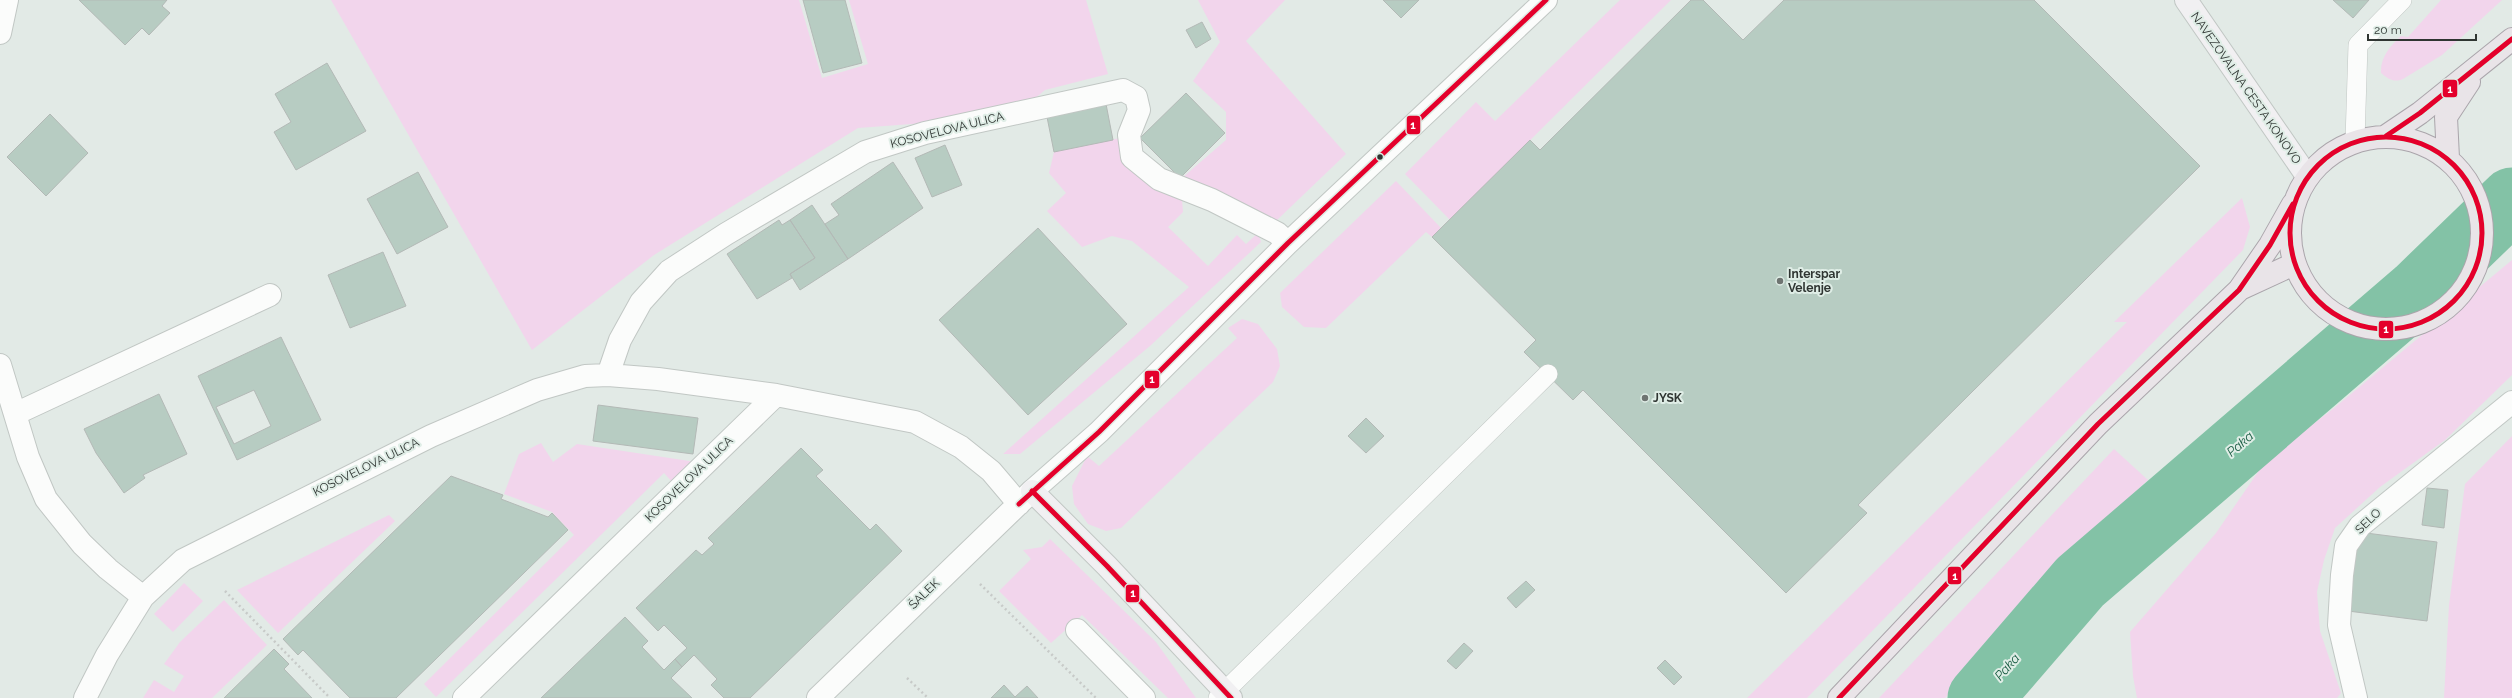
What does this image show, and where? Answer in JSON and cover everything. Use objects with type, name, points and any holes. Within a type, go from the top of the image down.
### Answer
[{"type":"main road","points":[[2386,136],[2420,113],[2512,39]]},
{"type":"main road","points":[[2448,158],[2446,117],[2478,66]]},
{"type":"main road","points":[[1839,698],[2098,424],[2239,290],[2270,245],[2307,176],[2328,155],[2356,140],[2386,136],[2419,141],[2448,158],[2470,183],[2482,214],[2483,247],[2472,278],[2452,305],[2424,323],[2391,330],[2358,326],[2330,312],[2308,291],[2294,264],[2289,234],[2293,204]]},
{"type":"main road","points":[[2239,290],[2294,264]]},
{"type":"street","points":[[0,33],[7,0]]},
{"type":"street","name":"ŠALEK","points":[[818,698],[1025,498],[1099,432],[1288,243],[1546,0]]},
{"type":"street","name":"NAVEZOVALNA CESTA KONOVO","points":[[2186,0],[2307,176]]},
{"type":"street","name":"KOSOVELOVA ULICA","points":[[608,375],[620,340],[641,302],[669,272],[726,234],[865,152],[925,133],[1123,90],[1136,97],[1139,110],[1129,135],[1132,157],[1159,179],[1218,203],[1277,233],[1288,243]]},
{"type":"street","points":[[15,414],[270,295]]},
{"type":"street","points":[[0,365],[28,457],[46,499],[82,544],[108,569],[143,597]]},
{"type":"street","name":"KOSOVELOVA ULICA","points":[[85,698],[107,655],[143,597],[183,560],[302,498],[431,436],[537,390],[585,376],[608,375],[776,395],[915,422],[961,447],[1025,498]]},
{"type":"street","name":"KOSOVELOVA ULICA","points":[[464,698],[776,395]]},
{"type":"street","name":"SELO","points":[[2356,698],[2340,625],[2342,575],[2346,546],[2360,526],[2512,402]]},
{"type":"street","points":[[1025,498],[1107,566],[1225,696]]},
{"type":"street","points":[[1077,630],[1144,698]]},
{"type":"lane","points":[[2356,140],[2358,45],[2402,0]]},
{"type":"lane","points":[[1225,696],[1548,374]]},
{"type":"path","points":[[977,581],[1096,698]]},
{"type":"path","points":[[225,591],[330,698]]},
{"type":"path","points":[[907,678],[928,698]]},
{"type":"shaded area","points":[[331,0],[799,0],[822,78],[868,64],[849,0],[1086,0],[1108,74],[1045,90],[1033,100],[925,123],[858,128],[654,255],[532,350]]},
{"type":"shaded area","points":[[1198,0],[1285,0],[1246,41],[1346,154],[1276,221],[1182,178],[1226,140],[1226,112],[1193,81],[1220,42]]},
{"type":"shaded area","points":[[1620,0],[1671,0],[1450,220],[1405,174],[1476,102],[1495,121]]},
{"type":"shaded area","points":[[2441,0],[2502,0],[2442,55],[2403,79],[2391,80],[2386,77],[2381,73],[2381,68],[2386,53],[2401,36],[2408,37]]},
{"type":"shaded area","points":[[1120,138],[1182,200],[1183,212],[1168,227],[1208,266],[1237,235],[1246,244],[1258,233],[1261,242],[1150,346],[1020,454],[1003,454],[1189,287],[1132,241],[1112,236],[1082,247],[1047,211],[1066,193],[1049,173],[1054,152]]},
{"type":"shaded area","points":[[1396,181],[1441,228],[1432,237],[1426,232],[1326,328],[1304,327],[1282,307],[1280,293]]},
{"type":"shaded area","points":[[2242,198],[2250,227],[2243,250],[1807,698],[1747,698],[2127,322],[2114,322]]},
{"type":"shaded area","points":[[2512,260],[2512,375],[2445,440],[2380,487],[2335,528],[2324,560],[2317,592],[2320,631],[2341,693],[2337,698],[2137,698],[2133,676],[2130,632],[2216,533],[2267,459],[2333,409]]},
{"type":"shaded area","points":[[1242,319],[1258,324],[1277,349],[1280,366],[1273,382],[1121,528],[1106,531],[1088,524],[1074,504],[1072,486],[1087,456],[1099,466],[1237,338],[1228,328]]},
{"type":"shaded area","points":[[2512,436],[2512,698],[2444,698],[2449,605],[2465,484]]},
{"type":"shaded area","points":[[541,443],[553,462],[577,444],[696,462],[673,483],[664,473],[436,697],[424,684],[574,535],[552,512],[504,494],[519,454]]},
{"type":"shaded area","points":[[2114,449],[2148,480],[2059,563],[1945,698],[1879,698]]},
{"type":"shaded area","points":[[389,515],[395,521],[278,633],[237,590]]},
{"type":"shaded area","points":[[1050,539],[1156,642],[1196,698],[1168,698],[1082,615],[1051,643],[999,591],[1031,559],[1023,550],[1042,547]]},
{"type":"shaded area","points":[[184,583],[203,601],[173,632],[154,614]]},
{"type":"shaded area","points":[[224,600],[267,645],[212,698],[143,698],[154,680],[174,692],[184,676],[164,664],[180,642]]},
{"type":"building","points":[[79,0],[167,0],[162,6],[170,13],[149,35],[142,28],[125,45]]},
{"type":"building","points":[[803,0],[845,0],[862,63],[823,73]]},
{"type":"building","points":[[1383,0],[1419,0],[1401,18]]},
{"type":"building","name":"Interspar Velenje","points":[[1691,0],[1703,0],[1743,40],[1784,0],[2034,0],[2200,166],[1858,505],[1867,513],[1786,593],[1583,390],[1573,400],[1524,352],[1536,340],[1432,237],[1530,140],[1540,150]]},
{"type":"building","points":[[2333,0],[2369,0],[2353,18]]},
{"type":"building","points":[[1202,22],[1211,39],[1196,48],[1186,30]]},
{"type":"building","points":[[327,63],[366,131],[296,170],[274,132],[291,122],[275,94]]},
{"type":"building","points":[[1186,93],[1225,133],[1180,178],[1140,138]]},
{"type":"building","points":[[1106,104],[1113,140],[1054,152],[1047,117]]},
{"type":"building","points":[[50,114],[88,153],[46,196],[7,157]]},
{"type":"building","points":[[945,145],[962,185],[932,197],[915,158]]},
{"type":"building","points":[[893,162],[923,208],[848,259],[825,224],[839,215],[831,204]]},
{"type":"building","points":[[418,172],[448,227],[397,254],[367,199]]},
{"type":"building","points":[[812,205],[848,259],[800,290],[790,274],[815,258],[790,220]]},
{"type":"building","points":[[779,220],[782,225],[790,220],[815,258],[790,274],[792,278],[757,299],[727,254]]},
{"type":"building","points":[[1038,228],[1127,324],[1028,415],[939,320]]},
{"type":"building","points":[[383,252],[406,306],[350,328],[328,275]]},
{"type":"building","points":[[281,337],[321,420],[237,460],[198,376]],"holes":[[[254,390],[271,426],[234,444],[216,407]]]},
{"type":"building","points":[[159,394],[187,454],[143,475],[145,478],[124,493],[96,453],[84,429]]},
{"type":"building","points":[[598,405],[698,418],[693,454],[593,441]]},
{"type":"building","points":[[1366,418],[1384,436],[1366,453],[1348,436]]},
{"type":"building","points":[[801,448],[823,470],[816,476],[870,530],[876,524],[902,551],[750,698],[724,698],[711,685],[717,679],[694,655],[682,667],[675,659],[687,648],[664,625],[658,631],[636,608],[696,550],[702,555],[714,544],[708,538]]},
{"type":"building","points":[[451,476],[503,495],[501,499],[548,517],[552,513],[568,530],[396,698],[350,698],[303,650],[298,655],[283,639]]},
{"type":"building","points":[[2427,488],[2448,490],[2444,528],[2422,525]]},
{"type":"building","points":[[2358,532],[2437,542],[2427,621],[2348,611]]},
{"type":"building","points":[[1526,581],[1535,590],[1516,608],[1507,598]]},
{"type":"building","points":[[625,617],[648,641],[642,647],[664,670],[675,659],[682,667],[671,678],[692,698],[541,698]]},
{"type":"building","points":[[1464,643],[1473,651],[1456,669],[1447,661]]},
{"type":"building","points":[[274,649],[289,664],[284,669],[312,698],[224,698]]},
{"type":"building","points":[[1665,660],[1682,677],[1674,685],[1657,668]]},
{"type":"building","points":[[1004,685],[1015,697],[1027,686],[1038,698],[991,698]]},
{"type":"waterway","name":"Paka","points":[[1980,698],[2080,582],[2417,292],[2512,200]]},
{"type":"transit line","name":"1","points":[[1019,504],[1099,432],[1288,243],[1546,0]]},
{"type":"transit line","name":"1","points":[[2386,136],[2420,113],[2512,39]]},
{"type":"transit line","name":"1","points":[[2377,137],[2395,137],[2423,144],[2440,153],[2454,165],[2466,179],[2475,196],[2482,224],[2482,233],[2482,242],[2475,270],[2466,287],[2454,301],[2440,313],[2423,322],[2395,329],[2377,329],[2349,322],[2332,313],[2318,301],[2306,287],[2294,261],[2290,242],[2290,224],[2297,196],[2306,179],[2318,165],[2332,153],[2358,141],[2377,137]]},
{"type":"transit line","name":"1","points":[[1839,698],[2098,424],[2239,290],[2270,245],[2293,204]]},
{"type":"transit line","name":"1","points":[[1032,491],[1107,566],[1231,698]]},
{"type":"place","name":"Interspar Velenje","points":[[1780,281]]},
{"type":"place","name":"JYSK","points":[[1645,398]]}]
